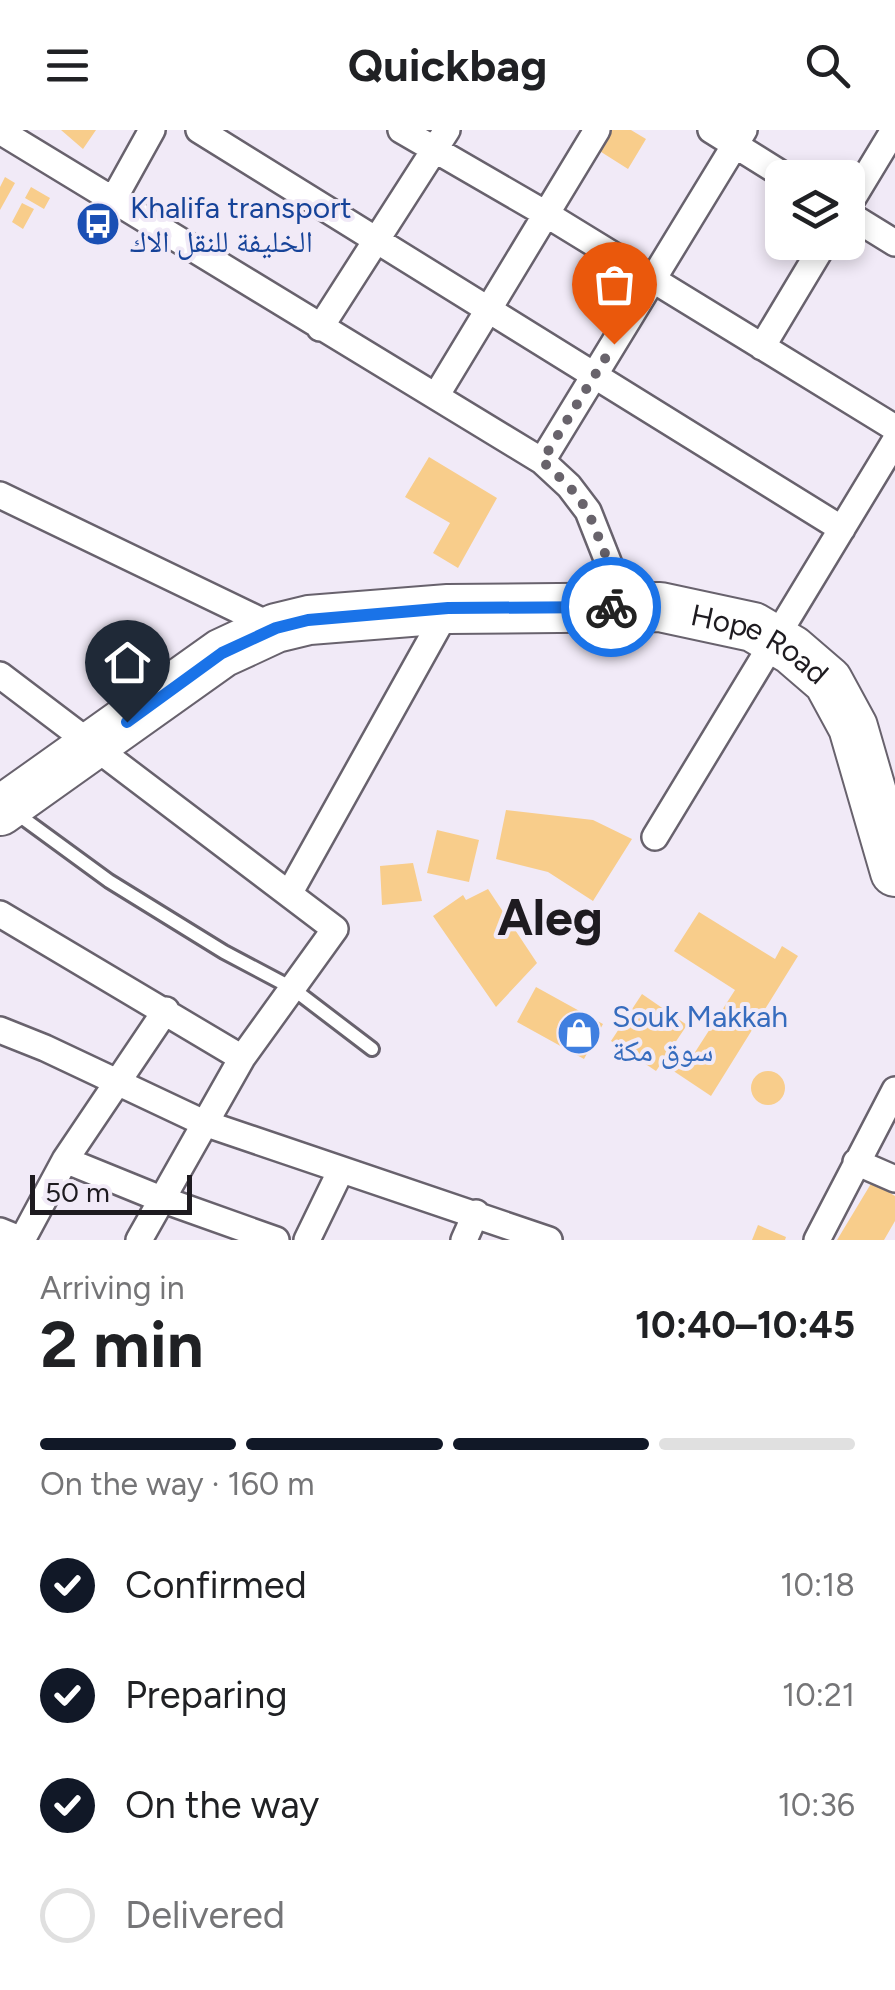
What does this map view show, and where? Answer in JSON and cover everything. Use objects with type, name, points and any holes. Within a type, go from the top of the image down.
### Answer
[{"type":"highway","name":"Hope Road","points":[[2,806],[95,746],[222,653],[276,628],[308,620],[448,608],[660,606],[752,627],[776,640],[828,681],[879,770],[895,872]]},
{"type":"street","points":[[112,202],[152,130]]},
{"type":"street","points":[[199,130],[842,529]]},
{"type":"street","points":[[401,130],[441,140],[546,214],[895,428]]},
{"type":"street","points":[[436,396],[597,130]]},
{"type":"street","points":[[711,130],[740,137],[767,160]]},
{"type":"street","points":[[865,178],[894,130]]},
{"type":"street","points":[[0,132],[542,461],[588,511],[626,606]]},
{"type":"street","points":[[542,461],[740,137]]},
{"type":"street","points":[[320,328],[441,140]]},
{"type":"street","points":[[865,224],[895,243]]},
{"type":"street","points":[[762,346],[814,260]]},
{"type":"street","points":[[655,836],[891,455]]},
{"type":"street","points":[[0,496],[276,628]]},
{"type":"street","points":[[289,894],[448,608]]},
{"type":"street","points":[[0,675],[335,929],[242,1058],[139,1240]]},
{"type":"street","points":[[0,914],[242,1058]]},
{"type":"street","points":[[0,1232],[22,1240],[65,1160],[166,1010]]},
{"type":"street","points":[[0,1030],[204,1122],[548,1240]]},
{"type":"street","points":[[818,1240],[895,1090]]},
{"type":"street","points":[[65,1160],[276,1240]]},
{"type":"street","points":[[856,1162],[895,1179]]},
{"type":"street","points":[[307,1240],[341,1170]]},
{"type":"street","points":[[464,1240],[476,1213]]},
{"type":"lane","points":[[2,806],[109,881],[224,952],[292,988],[372,1048]]},
{"type":"building","points":[[61,130],[96,130],[83,149]]},
{"type":"building","points":[[611,130],[631,130],[646,139],[628,169],[598,150]]},
{"type":"building","points":[[5,177],[15,183],[0,210],[0,187]]},
{"type":"building","points":[[31,187],[50,198],[44,209],[25,198]]},
{"type":"building","points":[[22,203],[34,209],[23,229],[12,222]]},
{"type":"building","points":[[429,457],[497,498],[458,568],[433,553],[450,523],[405,497]]},
{"type":"building","points":[[506,810],[593,820],[632,839],[593,901],[548,872],[496,859]]},
{"type":"building","points":[[437,830],[479,840],[469,882],[427,873]]},
{"type":"building","points":[[413,863],[422,901],[382,905],[380,866]]},
{"type":"building","points":[[488,889],[537,963],[496,1007],[433,916],[463,895],[466,900]]},
{"type":"building","points":[[699,912],[775,959],[782,946],[798,956],[711,1096],[669,1068],[679,1053],[690,1060],[735,990],[674,951]]},
{"type":"building","points":[[536,987],[603,1024],[584,1059],[517,1022]]},
{"type":"building","points":[[642,994],[687,1025],[656,1071],[611,1041]]},
{"type":"building","points":[[768,1071],[780,1076],[785,1088],[780,1100],[768,1105],[756,1100],[751,1088],[756,1076]]},
{"type":"building","points":[[872,1182],[895,1196],[895,1221],[884,1240],[837,1240]]},
{"type":"building","points":[[758,1225],[786,1237],[785,1240],[752,1240]]},
{"type":"way so far","points":[[611,607],[626,606],[588,511],[542,461],[614,344]]},
{"type":"place","name":"Khalifa transport الخليفة للنقل الاك","points":[[98,224]]},
{"type":"place","name":"Souk Makkah سوق مكة","points":[[579,1033]]},
{"type":"district","name":"Aleg","points":[[550,917]]},
{"type":"route","points":[[127,722],[222,653],[276,628],[308,620],[448,608],[611,607]]}]
